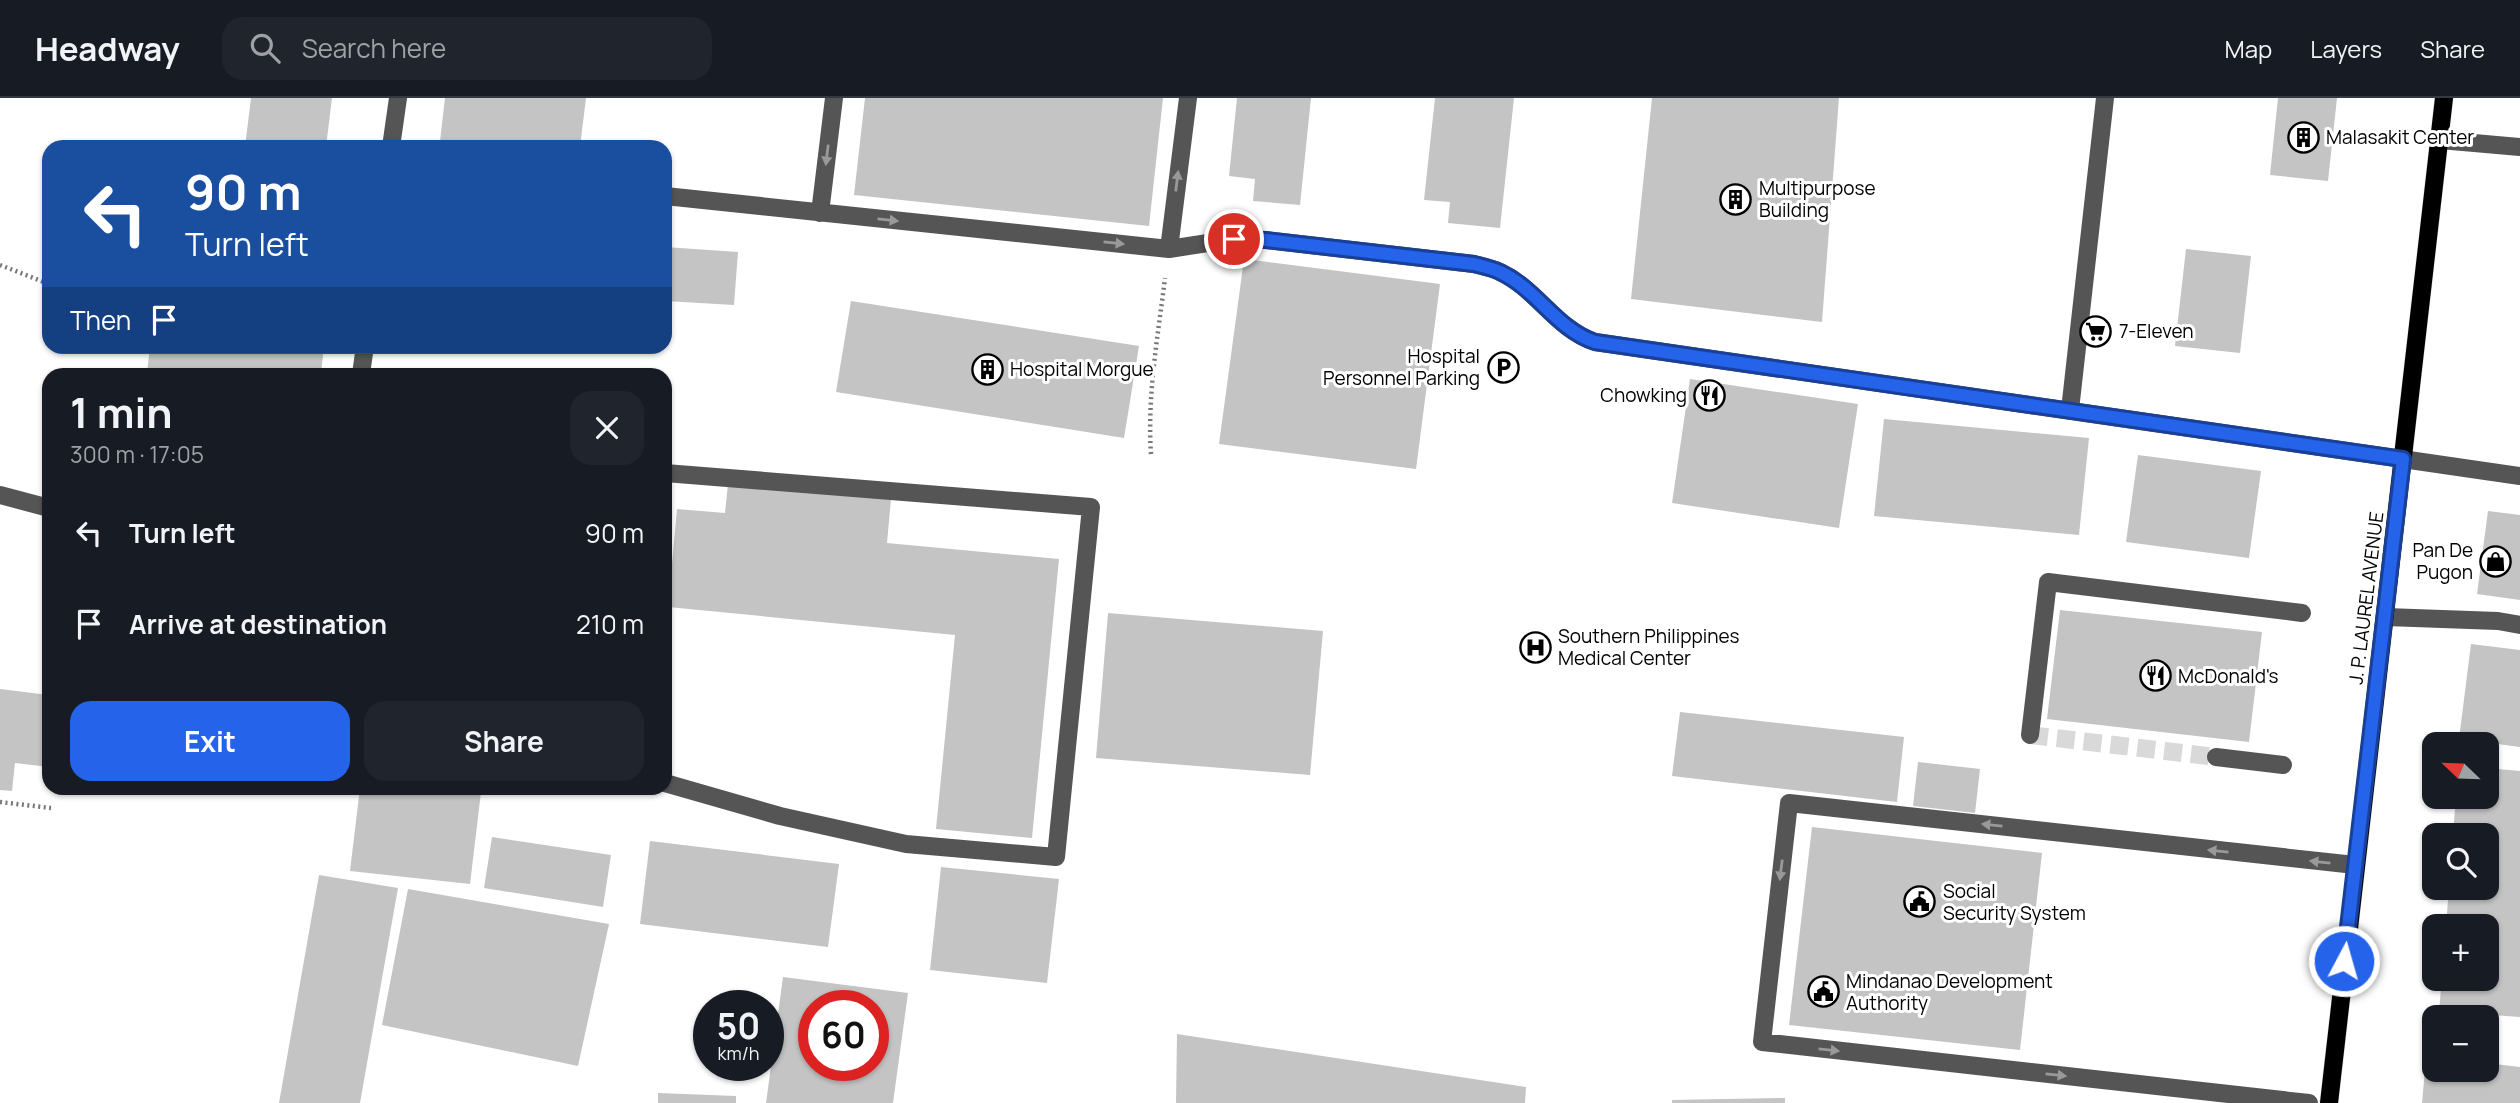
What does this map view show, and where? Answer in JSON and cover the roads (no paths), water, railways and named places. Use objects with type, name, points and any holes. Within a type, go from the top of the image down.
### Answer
[{"type":"main road","name":"J. P. LAUREL AVENUE","points":[[2329,1103],[2444,98]]},
{"type":"street","points":[[392,140],[398,98]]},
{"type":"street","points":[[820,213],[834,98]]},
{"type":"street","points":[[1169,248],[1188,98]]},
{"type":"street","points":[[2070,411],[2105,98]]},
{"type":"street","points":[[2440,140],[2520,147]]},
{"type":"street","points":[[672,197],[1169,248],[1234,239],[1266,240],[1474,264],[1500,272],[1520,285],[1561,323],[1580,337],[1595,342],[2520,475]]},
{"type":"street","points":[[672,474],[1091,507],[1056,857],[906,844],[780,816],[672,785]]},
{"type":"street","points":[[0,495],[42,506]]},
{"type":"street","points":[[2030,735],[2048,582],[2302,613]]},
{"type":"street","points":[[2386,617],[2498,621],[2520,625]]},
{"type":"street","points":[[2216,757],[2283,765]]},
{"type":"street","points":[[2309,1103],[1762,1042],[1789,803],[2355,865]]},
{"type":"tunnel","points":[[2030,735],[2216,757]]},
{"type":"place","name":"Malasakit Center","points":[[2303,137]]},
{"type":"place","name":"Multipurpose Building","points":[[1736,199]]},
{"type":"place","name":"7-Eleven","points":[[2096,331]]},
{"type":"place","name":"Hospital Personnel Parking","points":[[1503,367]]},
{"type":"place","name":"Hospital Morgue","points":[[987,369]]},
{"type":"place","name":"Chowking","points":[[1710,395]]},
{"type":"place","name":"Pan De Pugon","points":[[2496,561]]},
{"type":"place","name":"Southern Philippines Medical Center","points":[[1535,647]]},
{"type":"place","name":"McDonald's","points":[[2155,676]]},
{"type":"place","name":"Social Security System","points":[[1920,902]]},
{"type":"place","name":"Mindanao Development Authority","points":[[1823,992]]}]
